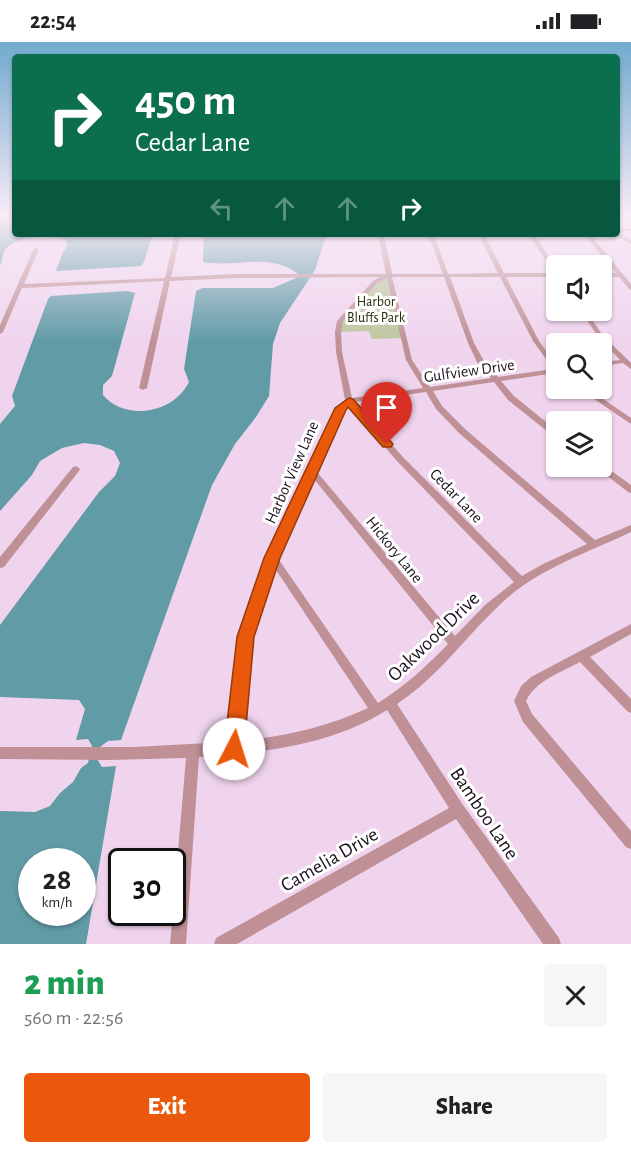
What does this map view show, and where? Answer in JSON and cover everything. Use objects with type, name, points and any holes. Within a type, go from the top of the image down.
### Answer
[{"type":"street","points":[[0,332],[32,258]]},
{"type":"street","points":[[143,388],[173,258]]},
{"type":"street","points":[[386,258],[405,349],[426,390],[462,431],[594,545]]},
{"type":"street","points":[[439,258],[471,343],[481,362],[511,398],[546,426]]},
{"type":"street","points":[[493,258],[536,341],[546,355]]},
{"type":"street","points":[[606,258],[631,288]]},
{"type":"street","points":[[20,286],[168,278],[546,273]]},
{"type":"street","points":[[349,401],[339,352],[340,321],[375,282],[390,275]]},
{"type":"street","points":[[612,275],[620,275]]},
{"type":"street","points":[[590,321],[601,337],[627,360],[631,367]]},
{"type":"street","points":[[612,362],[627,360]]},
{"type":"street","name":"Gulfview Drive","points":[[349,401],[546,371]]},
{"type":"street","points":[[597,399],[631,422]]},
{"type":"street","name":"Harbor View Lane","points":[[234,749],[246,637],[272,558],[336,417],[349,401]]},
{"type":"street","name":"Cedar Lane","points":[[349,401],[399,458],[521,582]]},
{"type":"street","points":[[0,564],[76,469]]},
{"type":"street","name":"Hickory Lane","points":[[313,472],[454,644]]},
{"type":"street","points":[[612,475],[631,490]]},
{"type":"street","name":"Oakwood Drive","points":[[0,753],[109,755],[234,749],[289,742],[327,732],[357,721],[404,693],[497,602],[521,582],[631,528]]},
{"type":"street","points":[[272,558],[376,710]]},
{"type":"street","points":[[631,629],[535,681],[525,690],[520,701],[527,718],[631,842]]},
{"type":"street","points":[[581,656],[631,707]]},
{"type":"street","name":"Bamboo Lane","points":[[389,703],[458,810],[553,944]]},
{"type":"street","points":[[178,944],[194,751]]},
{"type":"street","name":"Camelia Drive","points":[[222,944],[458,810]]},
{"type":"green space","name":"Harbor Bluffs Park","points":[[389,275],[403,338],[372,339],[369,331],[338,332],[340,321],[375,282]]},
{"type":"shaded area","points":[[61,258],[145,258],[141,266],[56,271]]},
{"type":"shaded area","points":[[203,258],[319,258],[315,270],[280,323],[273,344],[269,396],[235,444],[212,485],[121,740],[108,741],[100,747],[97,759],[102,767],[116,766],[96,885],[96,848],[18,848],[18,926],[89,926],[86,944],[0,944],[0,811],[35,812],[50,806],[73,782],[81,768],[88,763],[92,746],[88,739],[76,740],[85,709],[79,700],[0,697],[0,625],[99,492],[115,476],[120,463],[114,451],[100,445],[84,443],[62,448],[40,461],[32,475],[0,511],[0,424],[15,406],[12,396],[48,299],[51,296],[127,291],[135,293],[112,376],[103,385],[103,395],[124,409],[149,410],[172,401],[182,393],[189,382],[184,369],[196,291],[203,288],[273,288],[296,278],[297,273],[286,267],[263,262],[215,263],[203,262]]},
{"type":"route","points":[[234,749],[246,637],[272,558],[341,408],[349,401],[387,444]]}]
